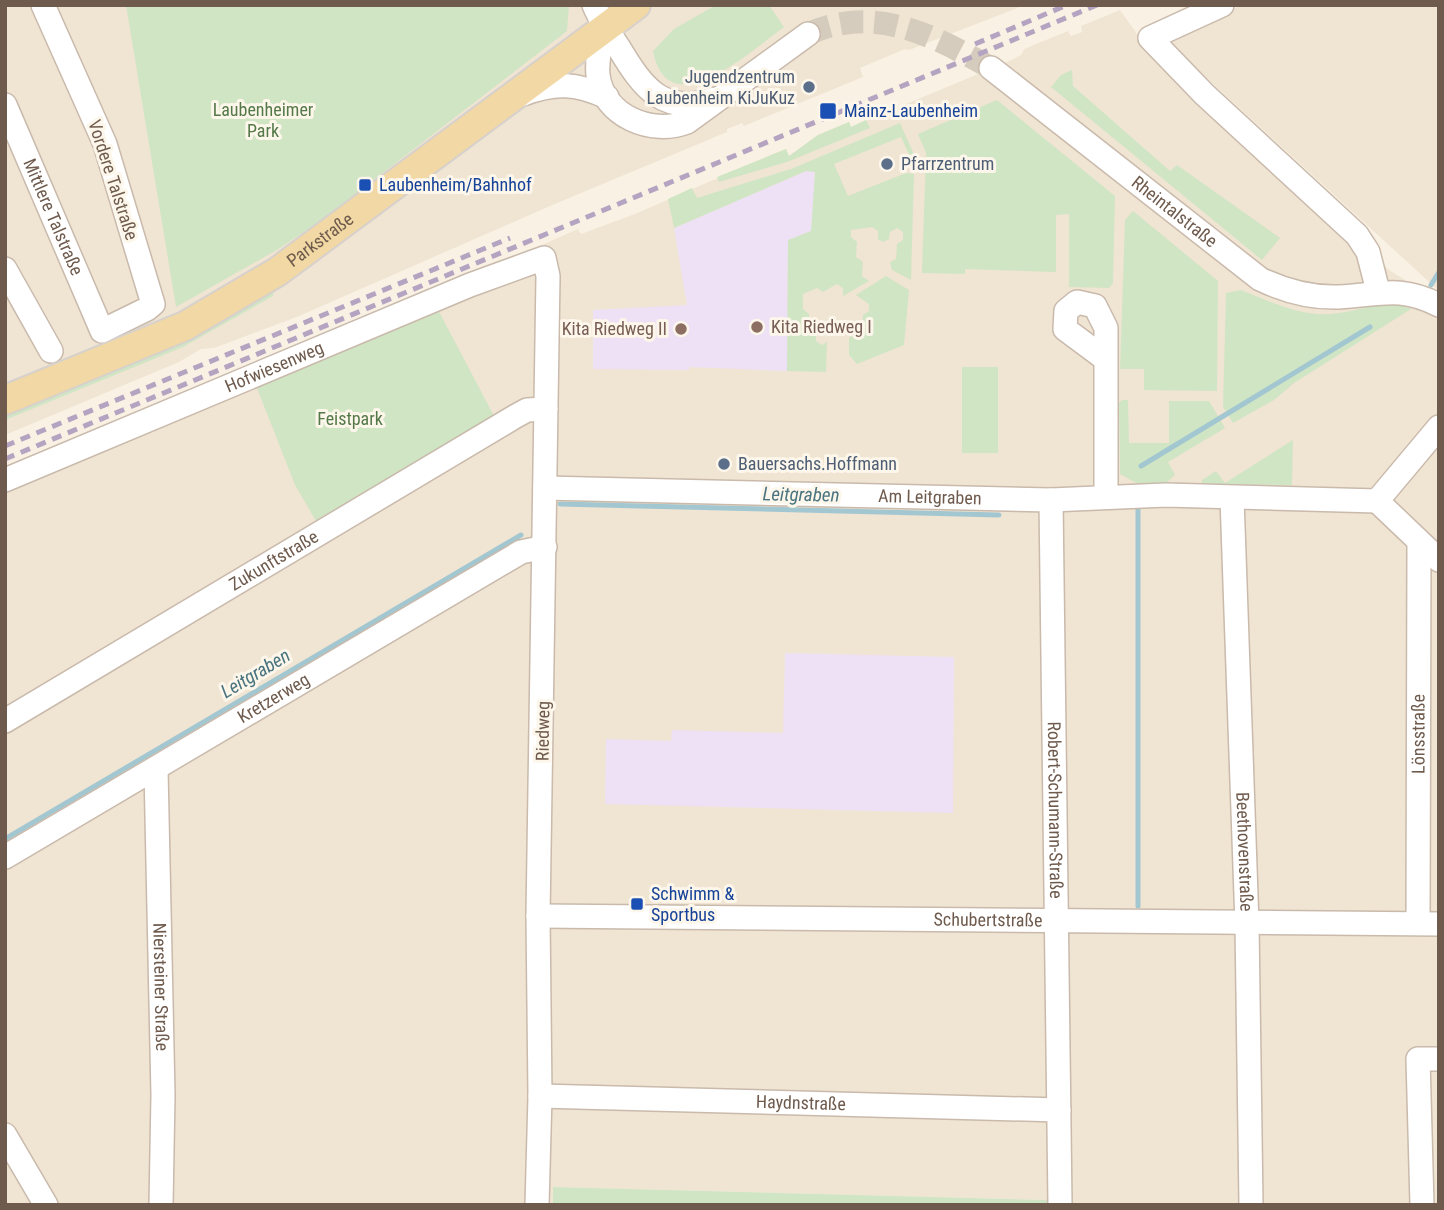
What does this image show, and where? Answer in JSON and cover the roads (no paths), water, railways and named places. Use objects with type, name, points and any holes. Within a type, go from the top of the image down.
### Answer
[{"type":"main road","name":"Parkstraße","points":[[5,400],[185,326],[225,303],[330,234],[498,106],[599,15],[635,5]]},
{"type":"street","name":"Vordere Talstraße","points":[[43,5],[105,144],[153,304],[102,331]]},
{"type":"street","points":[[1222,5],[1150,38],[1174,65],[1357,235],[1372,262],[1378,291]]},
{"type":"street","points":[[599,15],[641,80],[660,98],[689,105],[719,97]]},
{"type":"street","points":[[599,15],[598,74],[607,97]]},
{"type":"street","points":[[498,106],[547,86],[580,86],[607,97],[639,124],[664,129],[687,122],[808,34]]},
{"type":"street","name":"Rheintalstraße","points":[[991,68],[1261,279],[1292,292],[1326,297],[1405,291],[1439,305]]},
{"type":"street","name":"Mittlere Talstraße","points":[[5,105],[102,331]]},
{"type":"street","name":"Riedweg","points":[[537,1205],[540,1096],[538,916],[548,276],[544,258]]},
{"type":"street","name":"Hofwiesenweg","points":[[5,480],[470,285],[544,258]]},
{"type":"street","points":[[5,269],[51,351]]},
{"type":"street","points":[[1104,358],[1107,394],[1105,496]]},
{"type":"street","name":"Zukunftstraße","points":[[5,721],[516,415],[527,410],[546,409]]},
{"type":"street","points":[[1439,427],[1377,501],[1419,544],[1439,560]]},
{"type":"street","name":"Am Leitgraben","points":[[545,488],[1051,500],[1105,496],[1377,501]]},
{"type":"street","name":"Beethovenstraße","points":[[1232,498],[1247,925],[1251,1205]]},
{"type":"street","name":"Robert-Schumann-Straße","points":[[1051,500],[1060,1205]]},
{"type":"street","name":"Lönsstraße","points":[[1419,544],[1428,924]]},
{"type":"street","name":"Kretzerweg","points":[[5,857],[521,552],[545,547]]},
{"type":"street","name":"Niersteiner Straße","points":[[156,770],[163,1095],[161,1205]]},
{"type":"street","name":"Schubertstraße","points":[[538,916],[1247,925],[1428,924]]},
{"type":"street","points":[[1422,1205],[1418,1059],[1439,1059]]},
{"type":"street","name":"Haydnstraße","points":[[540,1096],[1059,1110]]},
{"type":"street","points":[[5,1135],[46,1205]]},
{"type":"waterway","name":"Leitgraben","points":[[1431,285],[1439,272]]},
{"type":"waterway","name":"Leitgraben","points":[[1141,466],[1370,327]]},
{"type":"waterway","name":"Leitgraben","points":[[560,504],[999,515]]},
{"type":"waterway","points":[[1138,508],[1138,906]]},
{"type":"waterway","name":"Leitgraben","points":[[5,839],[521,535]]},
{"type":"tunnel","points":[[808,34],[832,25],[856,22],[903,27],[947,45],[991,68]]},
{"type":"railway","points":[[975,44],[1067,5]]},
{"type":"railway","points":[[5,459],[1097,5]]},
{"type":"railway","points":[[5,446],[510,238]]},
{"type":"place","name":"Jugendzentrum Laubenheim KiJuKuz","points":[[809,87]]},
{"type":"place","name":"Mainz-Laubenheim","points":[[828,111]]},
{"type":"place","name":"Pfarrzentrum","points":[[887,164]]},
{"type":"place","name":"Laubenheim/Bahnhof","points":[[365,185]]},
{"type":"place","name":"Kita Riedweg I","points":[[757,327]]},
{"type":"place","name":"Kita Riedweg II","points":[[681,329]]},
{"type":"place","name":"Bauersachs.Hoffmann","points":[[724,464]]},
{"type":"place","name":"Schwimm & Sportbus","points":[[637,904]]},
{"type":"park label","name":"Laubenheimer Park","points":[[263,120]]},
{"type":"park label","name":"Feistpark","points":[[350,419]]}]
